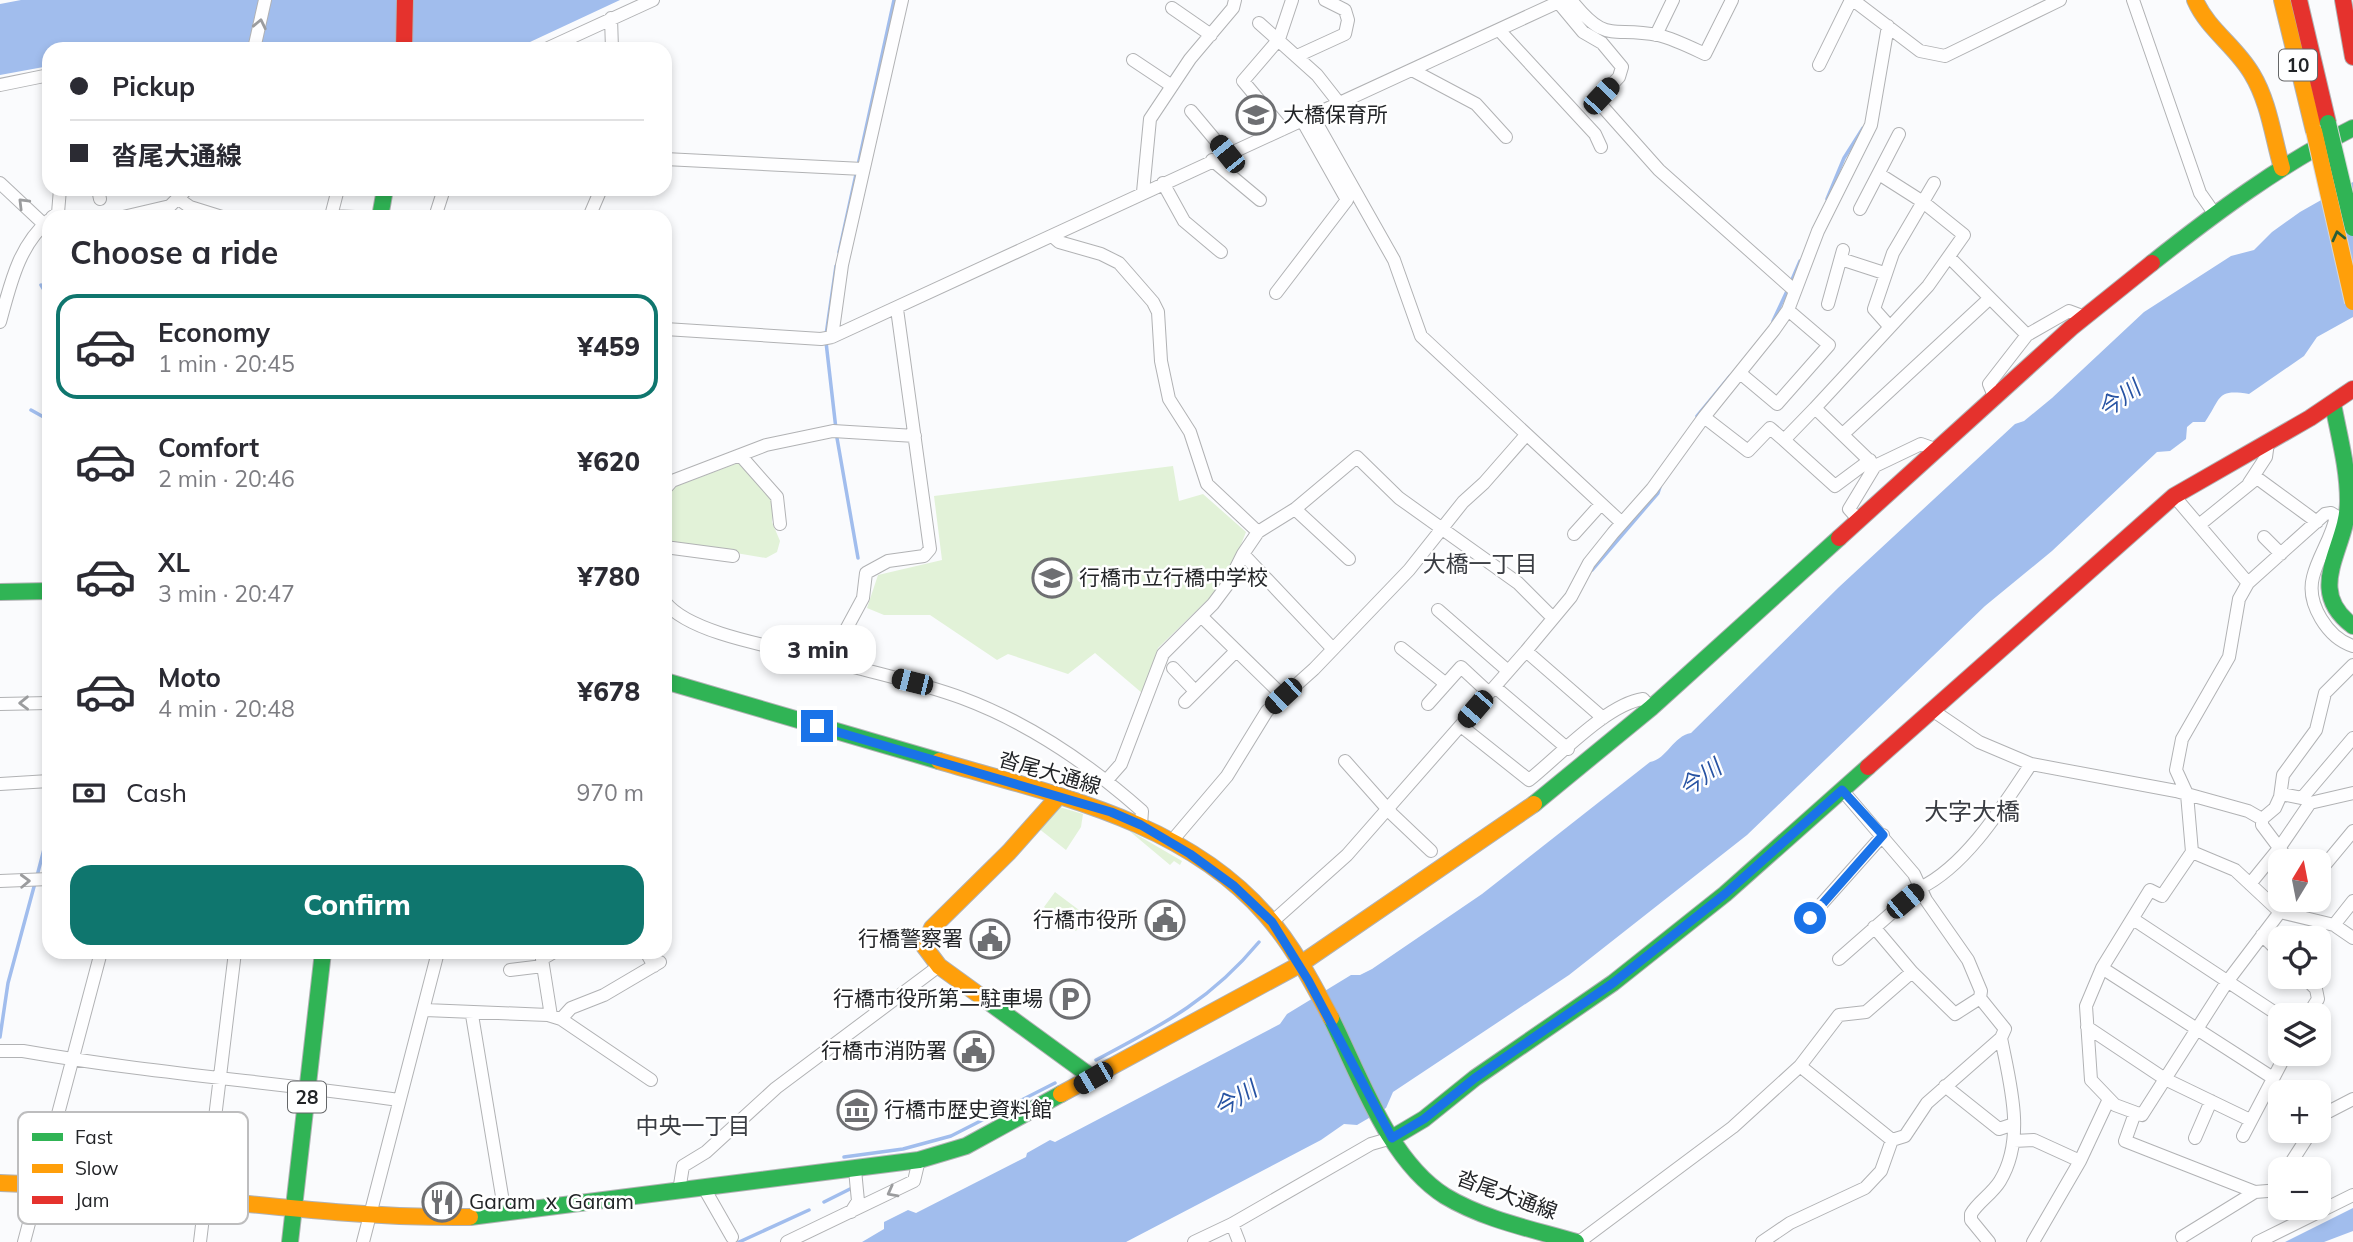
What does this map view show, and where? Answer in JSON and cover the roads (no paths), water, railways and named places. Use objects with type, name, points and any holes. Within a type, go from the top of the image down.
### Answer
[{"type":"main road","points":[[404,42],[405,0]]},
{"type":"main road","points":[[2195,0],[2202,16],[2238,53],[2252,74],[2260,92],[2282,168]]},
{"type":"main road","name":"10","points":[[2282,0],[2353,228]]},
{"type":"main road","name":"10","points":[[2299,0],[2353,302]]},
{"type":"main road","points":[[2343,0],[2353,57]]},
{"type":"main road","points":[[248,1203],[424,1220],[505,1214],[855,1170],[919,1160],[976,1141],[1299,965],[1399,899],[1555,789],[1651,708],[1935,449],[2085,317],[2214,213],[2282,168],[2353,128]]},
{"type":"main road","points":[[1390,1132],[1424,1119],[1475,1078],[1613,983],[1725,894],[2174,496],[2268,443],[2353,389]]},
{"type":"main road","points":[[2333,404],[2346,474],[2348,501],[2343,538],[2328,579],[2328,588],[2337,613],[2353,626]]},
{"type":"main road","points":[[0,592],[42,591]]},
{"type":"main road","name":"沓尾大通線","points":[[672,683],[1058,797],[1141,825],[1171,842],[1234,886],[1272,922],[1308,980],[1390,1132],[1415,1172],[1443,1195],[1504,1220],[1577,1242]]},
{"type":"main road","points":[[1058,797],[1009,852],[926,936],[924,946],[939,966],[1093,1078]]},
{"type":"main road","name":"28","points":[[290,1242],[322,959]]},
{"type":"main road","points":[[0,1183],[18,1183]]},
{"type":"street","points":[[256,42],[265,0]]},
{"type":"street","points":[[560,42],[653,0]]},
{"type":"street","points":[[832,337],[842,265],[902,0]]},
{"type":"street","points":[[1143,192],[1150,119],[1172,86],[1233,8],[1235,0]]},
{"type":"street","points":[[1283,129],[1243,81],[1279,39],[1292,0]]},
{"type":"street","points":[[1297,56],[1345,34],[1348,20],[1345,10],[1325,0]]},
{"type":"street","points":[[1656,35],[1673,0]]},
{"type":"street","points":[[1564,1],[1590,24],[1606,33],[1656,35],[1704,54],[1732,0]]},
{"type":"street","points":[[1819,65],[1852,0],[1920,51],[1945,56],[2060,0]]},
{"type":"street","points":[[2133,0],[2200,193],[2214,213]]},
{"type":"street","points":[[672,329],[821,339],[832,337],[1212,160],[1564,1]]},
{"type":"street","points":[[1564,1],[1583,32],[1602,43],[1622,67],[1619,77],[1601,96],[1602,106],[1659,170],[1795,291]]},
{"type":"street","points":[[1172,8],[1211,35]]},
{"type":"street","points":[[611,18],[612,42]]},
{"type":"street","points":[[1259,23],[1297,56],[1339,103]]},
{"type":"street","points":[[1272,922],[1329,872],[1389,808],[1526,651],[1571,597],[1590,563],[1652,489],[1704,417],[1788,310],[1818,231],[1871,125],[1888,26]]},
{"type":"street","points":[[1499,30],[1595,134],[1601,148]]},
{"type":"street","points":[[1133,60],[1172,86]]},
{"type":"street","points":[[1412,70],[1476,104],[1506,137]]},
{"type":"street","points":[[0,85],[42,76]]},
{"type":"street","points":[[1191,111],[1227,154]]},
{"type":"street","points":[[1276,293],[1347,200],[1307,118]]},
{"type":"street","points":[[1307,118],[1394,260],[1421,336],[1622,523]]},
{"type":"street","points":[[1860,209],[1899,134]]},
{"type":"street","points":[[672,159],[863,169]]},
{"type":"street","points":[[1212,160],[1261,200]]},
{"type":"street","points":[[1784,440],[1890,327],[1949,257],[1964,235],[1923,202],[1879,174]]},
{"type":"street","points":[[0,183],[42,217]]},
{"type":"street","points":[[1163,183],[1184,222],[1221,252]]},
{"type":"street","points":[[1890,327],[1874,309],[1884,273],[1934,183]]},
{"type":"street","points":[[153,210],[170,206],[181,196]]},
{"type":"street","points":[[184,196],[190,207],[200,210]]},
{"type":"street","points":[[1,319],[2,300],[10,279],[42,233]]},
{"type":"street","points":[[1052,236],[1059,242],[1119,263],[1153,302],[1158,312],[1161,361],[1169,399],[1190,432],[1208,484],[1258,531]]},
{"type":"street","points":[[1828,304],[1842,254],[1884,273]]},
{"type":"street","points":[[1949,257],[2027,335]]},
{"type":"street","points":[[1843,435],[1990,298]]},
{"type":"street","points":[[829,660],[863,598],[866,573],[888,561],[924,556],[930,549],[897,309]]},
{"type":"street","points":[[1740,373],[1777,404],[1829,345],[1788,310]]},
{"type":"street","points":[[1994,396],[1989,384],[2027,335],[2069,311],[2085,317]]},
{"type":"street","points":[[1815,408],[1872,463]]},
{"type":"street","points":[[1704,417],[1748,451],[1770,428],[1835,486],[1872,463],[1921,444],[1935,449]]},
{"type":"street","points":[[672,481],[766,445],[833,431],[915,436]]},
{"type":"street","points":[[1171,842],[1227,776],[1257,723],[1409,570],[1441,528],[1526,435]]},
{"type":"street","points":[[2247,486],[2266,457],[2268,443]]},
{"type":"street","points":[[740,454],[777,498],[780,524]]},
{"type":"street","points":[[1107,781],[1121,764],[1163,654],[1228,584],[1258,531],[1296,509],[1357,457],[1399,498],[1518,583],[1553,618]]},
{"type":"street","points":[[1858,519],[1849,509],[1872,463]]},
{"type":"street","points":[[2199,525],[2257,478],[2317,522]]},
{"type":"street","points":[[2174,496],[2248,583]]},
{"type":"street","points":[[1574,534],[1601,504]]},
{"type":"street","points":[[1296,509],[1349,559]]},
{"type":"street","points":[[2283,913],[2262,935],[2227,982],[2142,1115],[2115,1105],[2091,1080],[2086,1006],[2102,968],[2150,890],[2162,896],[2192,852],[2187,794],[2176,770],[2182,738],[2229,657],[2239,599],[2248,583],[2325,514],[2336,516],[2312,578],[2315,602],[2328,629],[2339,642],[2353,646]]},
{"type":"street","points":[[2264,537],[2281,554]]},
{"type":"street","points":[[672,548],[733,556]]},
{"type":"street","points":[[1243,554],[1333,649]]},
{"type":"street","points":[[672,610],[729,636],[931,687],[986,708],[1054,744],[1107,781],[1142,811],[1141,825]]},
{"type":"street","points":[[1438,610],[1508,671]]},
{"type":"street","points":[[1201,616],[1283,696]]},
{"type":"street","points":[[1401,648],[1446,684]]},
{"type":"street","points":[[1185,702],[1236,651]]},
{"type":"street","points":[[1526,651],[1603,718]]},
{"type":"street","points":[[2280,847],[2262,825],[2262,819],[2275,808],[2281,794],[2283,775],[2316,730],[2325,693],[2353,665]]},
{"type":"street","points":[[1428,704],[1461,667],[1568,749]]},
{"type":"street","points":[[1173,668],[1195,691]]},
{"type":"street","points":[[1461,726],[1529,780],[1603,718],[1637,700],[1643,699],[1651,708]]},
{"type":"street","points":[[0,704],[42,703]]},
{"type":"street","points":[[1932,710],[1979,742],[2031,764],[2187,794],[2248,811],[2262,819]]},
{"type":"street","points":[[2250,884],[2280,847],[2306,801],[2353,738]]},
{"type":"street","points":[[1345,761],[1431,851]]},
{"type":"street","points":[[1839,959],[1920,888],[1936,881],[1959,861],[2031,764]]},
{"type":"street","points":[[0,785],[42,782]]},
{"type":"street","points":[[1842,790],[1914,874],[1939,920],[1968,960],[1981,991],[1980,999],[2005,1029],[2001,1038],[1927,1103],[1905,1136],[1892,1140]]},
{"type":"street","points":[[2281,794],[2306,801],[2353,793]]},
{"type":"street","points":[[2331,858],[2353,831]]},
{"type":"street","points":[[1810,918],[1883,835]]},
{"type":"street","points":[[2192,852],[2235,870],[2283,913],[2334,925],[2353,938]]},
{"type":"street","points":[[0,881],[42,879]]},
{"type":"street","points":[[2334,925],[2353,901]]},
{"type":"street","points":[[2133,919],[2268,1008]]},
{"type":"street","points":[[1874,928],[1912,972],[1955,1014],[1980,999]]},
{"type":"street","points":[[2262,935],[2268,941]]},
{"type":"street","points":[[59,1112],[98,959]]},
{"type":"street","points":[[216,1112],[234,959]]},
{"type":"street","points":[[363,1242],[436,959]]},
{"type":"street","points":[[510,970],[542,959],[556,1018]]},
{"type":"street","points":[[556,1018],[571,1008],[604,995],[657,964],[652,959]]},
{"type":"street","points":[[679,1191],[683,1166],[706,1152],[776,1088],[939,966]]},
{"type":"street","points":[[2102,968],[2196,1031],[2273,1078]]},
{"type":"street","points":[[1577,1242],[1733,1127],[1800,1066],[1839,1015],[1866,1012],[1912,972]]},
{"type":"street","points":[[425,1010],[556,1018],[651,1080]]},
{"type":"street","points":[[472,1014],[505,1214]]},
{"type":"street","points":[[2087,1027],[2165,1079],[2250,1120]]},
{"type":"street","points":[[1989,1242],[1971,1220],[1971,1214],[2002,1178],[2014,1141],[2014,1124],[2001,1038]]},
{"type":"street","points":[[0,1051],[23,1051],[73,1060],[399,1100]]},
{"type":"street","points":[[1800,1066],[1892,1140]]},
{"type":"street","points":[[2242,1136],[2280,1066]]},
{"type":"street","points":[[1945,1086],[2000,1129],[2014,1124]]},
{"type":"street","points":[[2033,1242],[2080,1161],[2109,1099]]},
{"type":"street","points":[[2331,1110],[2353,1099]]},
{"type":"street","points":[[2195,1138],[2211,1101]]},
{"type":"street","points":[[2135,1112],[2125,1141],[2255,1192],[2268,1191]]},
{"type":"street","points":[[1194,1242],[1232,1224],[1390,1132]]},
{"type":"street","points":[[1762,1242],[1790,1223],[1865,1188],[1881,1171],[1892,1140]]},
{"type":"street","points":[[2014,1141],[2034,1140],[2080,1161]]},
{"type":"street","points":[[787,1242],[914,1181],[919,1160]]},
{"type":"street","points":[[851,1212],[858,1201],[855,1170]]},
{"type":"street","points":[[704,1188],[732,1237]]},
{"type":"street","points":[[2182,1237],[2255,1192]]},
{"type":"street","points":[[2258,1242],[2353,1195]]},
{"type":"street","points":[[23,1242],[28,1224]]},
{"type":"street","points":[[200,1242],[202,1224]]},
{"type":"street","points":[[1232,1224],[1239,1242]]},
{"type":"water","points":[[21,0],[620,0],[530,42],[42,42],[42,67],[0,75],[0,4]]},
{"type":"water","name":"今川","points":[[2353,182],[2353,317],[2317,337],[2304,356],[2249,394],[2231,393],[2221,397],[2205,422],[2193,422],[2187,427],[2186,439],[2170,451],[2157,452],[2052,551],[1985,606],[1747,835],[1569,975],[1393,1092],[1386,1108],[1357,1125],[1344,1124],[1321,1140],[1126,1242],[862,1242],[884,1229],[884,1222],[908,1210],[916,1213],[1026,1157],[1027,1153],[1050,1140],[1055,1142],[1280,1024],[1287,1014],[1351,975],[1360,975],[1372,969],[1482,894],[1650,762],[1661,757],[1679,738],[1691,733],[1839,587],[2015,424],[2024,421],[2052,398],[2144,312],[2231,256],[2254,250],[2272,232],[2300,212]]},
{"type":"water","points":[[2353,1208],[2353,1231],[2324,1242],[2285,1242],[2331,1220]]},
{"type":"waterway","points":[[839,252],[894,0]]},
{"type":"waterway","points":[[1827,199],[1844,158],[1863,128]]},
{"type":"waterway","points":[[1791,282],[1800,261]]},
{"type":"waterway","points":[[826,335],[836,266]]},
{"type":"waterway","points":[[1773,321],[1788,289]]},
{"type":"waterway","points":[[826,342],[837,438],[858,558]]},
{"type":"waterway","points":[[1697,416],[1730,376]]},
{"type":"waterway","points":[[31,410],[42,416]]},
{"type":"waterway","points":[[1592,570],[1658,493],[1660,487]]},
{"type":"waterway","points":[[37,876],[42,857]]},
{"type":"waterway","points":[[0,1037],[8,983],[35,883]]},
{"type":"waterway","points":[[1096,1060],[1184,1010],[1241,963],[1259,942]]},
{"type":"waterway","points":[[844,1157],[903,1149],[951,1136],[1055,1083]]},
{"type":"waterway","points":[[824,1202],[852,1188]]},
{"type":"waterway","points":[[739,1242],[809,1210]]},
{"type":"place","name":"大橋保育所","points":[[1256,115]]},
{"type":"place","name":"行橋市立行橋中学校","points":[[1052,578]]},
{"type":"place","name":"行橋市役所","points":[[1165,920]]},
{"type":"place","name":"行橋警察署","points":[[990,939]]},
{"type":"place","name":"行橋市役所第二駐車場","points":[[1070,999]]},
{"type":"place","name":"行橋市消防署","points":[[974,1051]]},
{"type":"place","name":"行橋市歴史資料館","points":[[857,1110]]},
{"type":"place","name":"Garam ｘ Garam","points":[[442,1202]]},
{"type":"district","name":"大橋一丁目","points":[[1480,564]]},
{"type":"district","name":"大字大橋","points":[[1972,812]]},
{"type":"district","name":"中央一丁目","points":[[693,1126]]}]
